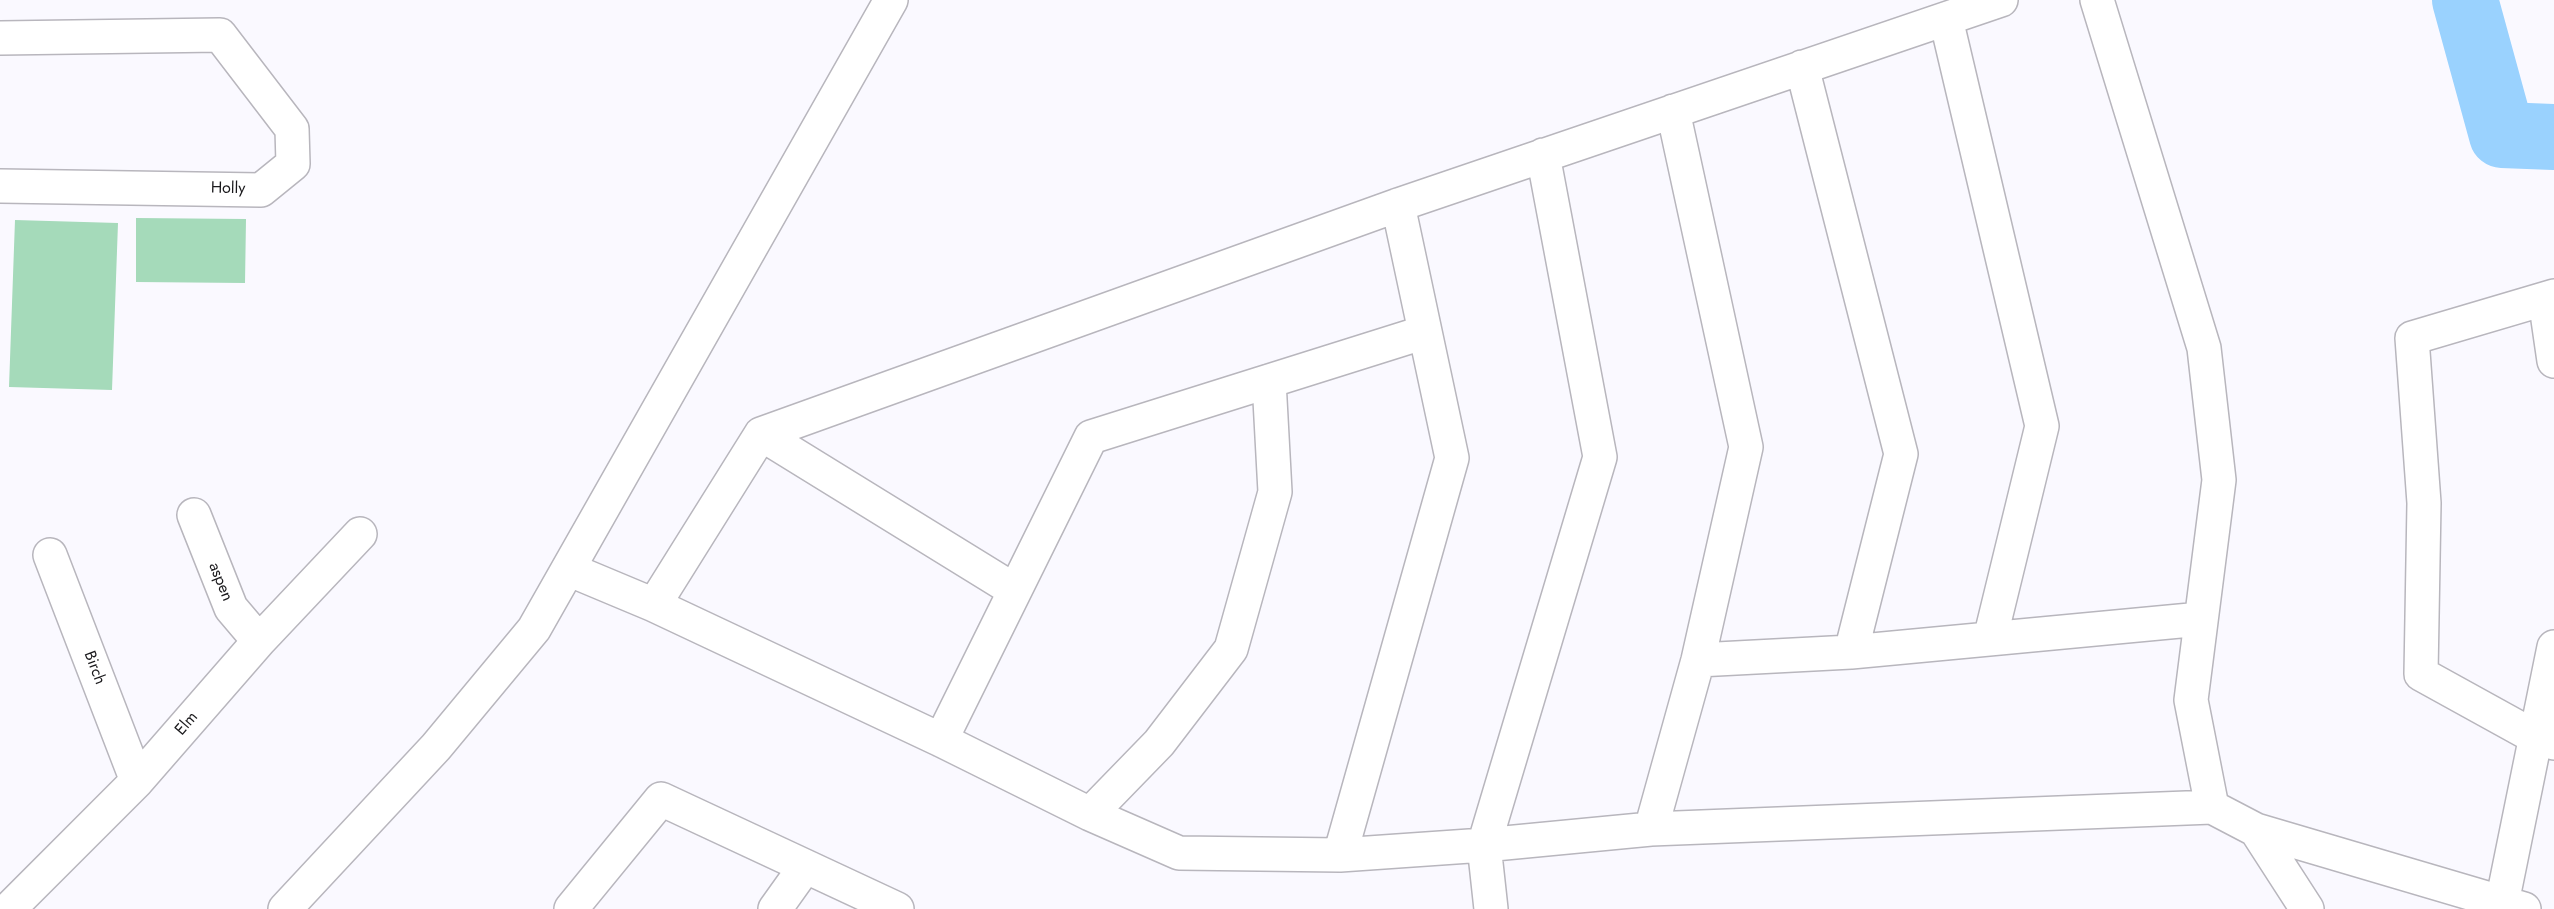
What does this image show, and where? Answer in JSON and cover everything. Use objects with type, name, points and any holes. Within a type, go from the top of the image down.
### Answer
[{"type":"street","points":[[285,909],[436,747],[534,629],[891,0]]},
{"type":"street","points":[[654,605],[761,434],[1398,205],[2001,0]]},
{"type":"street","points":[[2097,0],[2204,348],[2219,480],[2191,700],[2212,807]]},
{"type":"street","points":[[1946,19],[2042,426],[1990,639]]},
{"type":"street","name":"Holly","points":[[0,38],[220,35],[292,129],[293,164],[261,190],[0,186]]},
{"type":"street","points":[[1802,67],[1901,454],[1851,652]]},
{"type":"street","points":[[1652,829],[1698,660],[1746,447],[1673,111]]},
{"type":"street","points":[[1491,909],[1484,845],[1600,457],[1543,155]]},
{"type":"street","points":[[1340,855],[1452,458],[1398,205]]},
{"type":"street","points":[[2546,740],[2421,674],[2424,503],[2412,338],[2549,298],[2554,361]]},
{"type":"street","points":[[941,740],[1091,437],[1425,332]]},
{"type":"street","points":[[1090,814],[1159,743],[1231,649],[1275,492],[1269,381]]},
{"type":"street","points":[[761,434],[1014,590]]},
{"type":"street","name":"aspen","points":[[194,515],[231,608],[259,641]]},
{"type":"street","name":"Elm","points":[[9,909],[137,781],[259,641],[360,534]]},
{"type":"street","name":"Birch","points":[[50,555],[137,781]]},
{"type":"street","points":[[568,569],[654,605],[941,740],[1090,814],[1179,853],[1340,855],[1484,845],[1652,829],[2212,807],[2256,830],[2508,907],[2546,740],[2554,647]]},
{"type":"street","points":[[1698,660],[1851,652],[2201,619]]},
{"type":"street","points":[[571,909],[661,800],[897,909]]},
{"type":"street","points":[[2256,830],[2307,909]]},
{"type":"street","points":[[775,909],[806,867]]},
{"type":"green space","points":[[136,218],[246,219],[245,283],[136,282]]},
{"type":"green space","points":[[15,220],[118,223],[112,390],[9,387]]},
{"type":"waterway","points":[[2465,0],[2502,135],[2554,137]]}]
